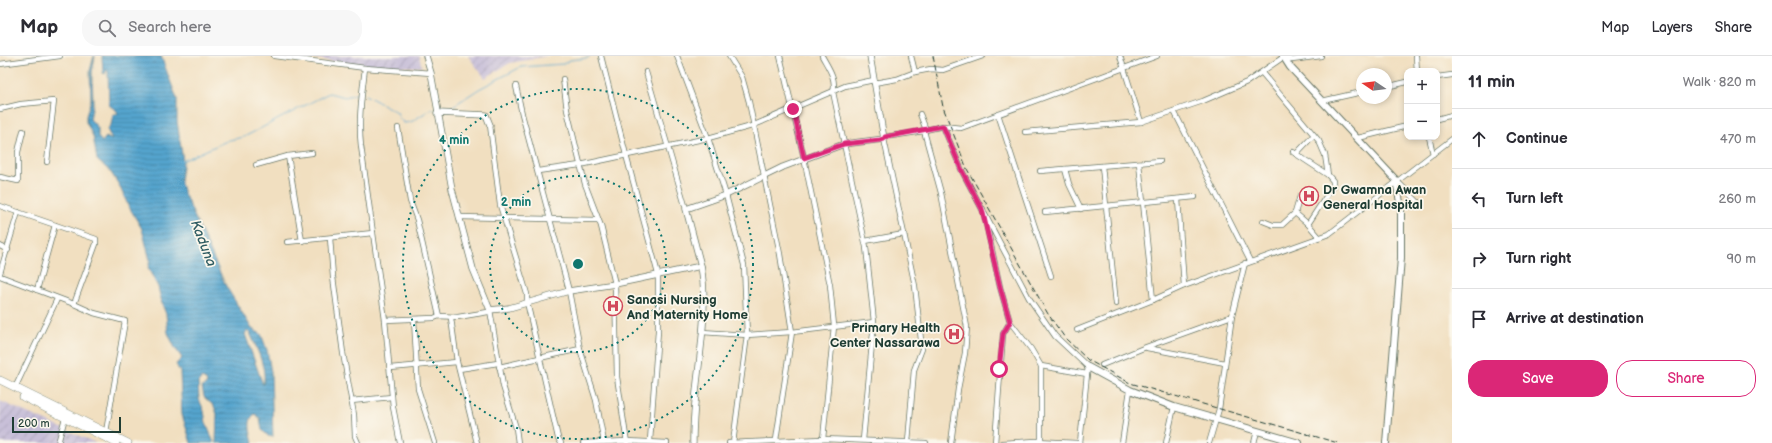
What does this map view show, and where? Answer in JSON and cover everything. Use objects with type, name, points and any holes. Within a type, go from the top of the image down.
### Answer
[{"type":"highway","points":[[0,380],[128,443]]},
{"type":"highway","points":[[0,385],[116,443]]},
{"type":"main road","points":[[1284,56],[1322,101],[1396,180],[1401,208],[1402,258],[1386,443]]},
{"type":"main road","points":[[1088,370],[1130,390],[1174,407],[1299,443]]},
{"type":"street","points":[[0,64],[60,56]]},
{"type":"street","points":[[274,56],[292,57],[365,68],[431,73]]},
{"type":"street","points":[[426,56],[431,73],[435,105],[452,189],[473,269],[489,311],[499,365],[518,443]]},
{"type":"street","points":[[601,56],[658,274],[658,331],[650,441]]},
{"type":"street","points":[[676,56],[708,138],[726,195],[744,265],[747,335],[733,443]]},
{"type":"street","points":[[729,56],[742,77],[780,254],[792,332],[776,440]]},
{"type":"street","points":[[780,56],[804,158],[830,285],[834,326],[823,439]]},
{"type":"street","points":[[822,56],[835,86],[833,92],[865,242],[874,322],[863,440]]},
{"type":"street","points":[[870,56],[884,138],[915,286],[922,349],[914,370],[908,442]]},
{"type":"street","points":[[911,56],[915,72]]},
{"type":"street","points":[[538,171],[580,165],[708,138],[752,126],[845,86],[897,79],[915,72],[931,69],[944,70],[983,56]]},
{"type":"street","points":[[1120,56],[1141,122]]},
{"type":"street","points":[[686,209],[726,195],[804,158],[844,144],[884,138],[943,126],[961,128],[1157,56]]},
{"type":"street","points":[[1025,132],[1141,122],[1174,111],[1240,85],[1262,73],[1284,56],[1292,60],[1321,56]]},
{"type":"street","points":[[1416,56],[1417,68]]},
{"type":"street","points":[[365,68],[361,98],[360,131],[385,320],[393,407],[400,443]]},
{"type":"street","points":[[646,72],[686,209],[701,266],[704,284],[702,332],[697,370],[693,443]]},
{"type":"street","points":[[1262,73],[1319,141],[1326,155],[1328,175]]},
{"type":"street","points":[[1440,77],[1452,75]]},
{"type":"street","points":[[563,79],[580,165],[592,207],[598,220],[615,284],[617,377],[627,442]]},
{"type":"street","points":[[1392,86],[1404,83]]},
{"type":"street","points":[[516,86],[569,291],[580,349],[596,400],[604,442]]},
{"type":"street","points":[[1322,101],[1356,93]]},
{"type":"street","points":[[0,108],[21,104],[54,101],[47,162]]},
{"type":"street","points":[[1174,111],[1250,261]]},
{"type":"street","points":[[437,113],[486,115],[490,125],[500,205],[527,294],[527,302],[558,438],[561,443]]},
{"type":"street","points":[[920,114],[941,193],[967,328],[965,353],[958,388],[951,443]]},
{"type":"street","points":[[998,114],[1051,276]]},
{"type":"street","points":[[1440,118],[1452,115]]},
{"type":"street","points":[[943,126],[982,209],[1029,298],[1056,336],[1088,370]]},
{"type":"street","points":[[1358,138],[1404,127]]},
{"type":"street","points":[[398,128],[410,201],[417,220],[439,316]]},
{"type":"street","points":[[0,177],[18,181],[18,152],[23,131]]},
{"type":"street","points":[[1308,224],[1333,186],[1333,181],[1328,175],[1295,153],[1314,136]]},
{"type":"street","points":[[1077,330],[1154,300],[1184,286],[1337,230],[1396,180],[1452,139]]},
{"type":"street","points":[[1429,140],[1433,154]]},
{"type":"street","points":[[256,165],[288,156],[312,154]]},
{"type":"street","points":[[288,156],[302,241]]},
{"type":"street","points":[[1040,171],[1160,161]]},
{"type":"street","points":[[1139,163],[1154,300]]},
{"type":"street","points":[[1102,166],[1116,304]]},
{"type":"street","points":[[1065,169],[1069,184],[1081,209]]},
{"type":"street","points":[[1396,180],[1422,205]]},
{"type":"street","points":[[1263,221],[1273,225],[1282,225],[1295,214],[1300,196]]},
{"type":"street","points":[[1045,212],[1195,197]]},
{"type":"street","points":[[1178,199],[1184,286]]},
{"type":"street","points":[[0,206],[96,239],[96,244],[74,304]]},
{"type":"street","points":[[982,209],[1000,287],[1010,322],[1031,349],[1041,366],[1038,442]]},
{"type":"street","points":[[0,273],[18,212]]},
{"type":"street","points":[[1295,214],[1308,224],[1318,237]]},
{"type":"street","points":[[459,217],[598,220]]},
{"type":"street","points":[[37,290],[55,225]]},
{"type":"street","points":[[287,242],[373,232]]},
{"type":"street","points":[[865,242],[904,234]]},
{"type":"street","points":[[330,238],[333,277],[354,415],[355,436],[358,443]]},
{"type":"street","points":[[0,246],[8,250]]},
{"type":"street","points":[[1209,443],[1216,420],[1232,316],[1245,263]]},
{"type":"street","points":[[385,320],[434,318],[439,316],[451,318],[509,308],[569,291],[615,284],[701,266]]},
{"type":"street","points":[[0,276],[94,313],[125,321],[106,432]]},
{"type":"street","points":[[15,388],[57,299]]},
{"type":"street","points":[[1102,365],[1146,347],[1232,316]]},
{"type":"street","points":[[451,318],[457,362],[477,443]]},
{"type":"street","points":[[414,319],[418,389],[435,443]]},
{"type":"street","points":[[702,332],[747,335],[792,332],[874,322]]},
{"type":"street","points":[[995,443],[1003,334],[1010,322]]},
{"type":"street","points":[[1146,347],[1225,363]]},
{"type":"street","points":[[459,369],[499,365],[580,349]]},
{"type":"street","points":[[390,368],[457,362]]},
{"type":"street","points":[[1041,366],[1088,370]]},
{"type":"street","points":[[1002,443],[1079,443],[1088,370]]},
{"type":"street","points":[[1122,443],[1130,390]]},
{"type":"street","points":[[351,401],[392,397]]},
{"type":"street","points":[[1166,443],[1174,407]]},
{"type":"street","points":[[58,443],[65,418]]},
{"type":"street","points":[[1254,443],[1257,431]]},
{"type":"street","points":[[729,443],[823,439],[926,443]]},
{"type":"street","points":[[583,443],[650,441],[667,443]]},
{"type":"shaded area","points":[[419,56],[422,67],[361,66],[306,57]]},
{"type":"shaded area","points":[[468,56],[548,56],[510,63],[485,78]]},
{"type":"shaded area","points":[[0,401],[96,443],[0,443]]},
{"type":"water","name":"Kaduna","points":[[95,56],[92,72],[93,103],[90,119],[98,128],[98,137],[102,142],[106,137],[112,140],[107,129],[111,125],[113,114],[117,114],[118,112],[109,105],[108,71],[106,70],[105,74],[103,73],[102,56],[161,56],[177,99],[177,121],[183,161],[180,180],[183,191],[226,286],[252,329],[261,334],[267,350],[271,372],[273,437],[268,436],[262,430],[260,418],[255,414],[250,423],[253,443],[216,443],[217,414],[214,406],[204,397],[202,387],[206,385],[207,381],[202,378],[198,382],[199,399],[214,443],[191,443],[182,415],[180,372],[176,364],[182,358],[175,348],[168,333],[166,314],[158,287],[148,268],[150,260],[142,229],[110,171],[97,160],[93,136],[86,122],[86,116],[91,99],[90,71]],"holes":[[[247,331],[250,333],[263,366],[263,385],[245,334]]]},
{"type":"waterway","points":[[440,109],[447,110],[479,89],[521,67],[563,64],[570,60],[588,58],[590,56]]},
{"type":"waterway","points":[[182,161],[229,140],[244,137],[329,93],[345,97],[360,93]]},
{"type":"waterway","points":[[365,95],[397,112],[399,118],[404,123],[411,122],[431,109],[435,109]]},
{"type":"railway","points":[[933,56],[943,107],[967,169],[1048,314],[1065,338],[1088,360],[1130,383],[1338,443]]},
{"type":"place","name":"Dr Gwamna Awan General Hospital","points":[[1309,196]]},
{"type":"place","name":"Sanasi Nursing And Maternity Home","points":[[613,306]]},
{"type":"place","name":"Primary Health Center Nassarawa","points":[[954,334]]},
{"type":"route","points":[[793,109],[804,158],[854,141],[880,140],[884,139],[885,137],[943,126],[962,171],[982,209],[1000,287],[1010,322],[1003,334],[999,369]]}]
